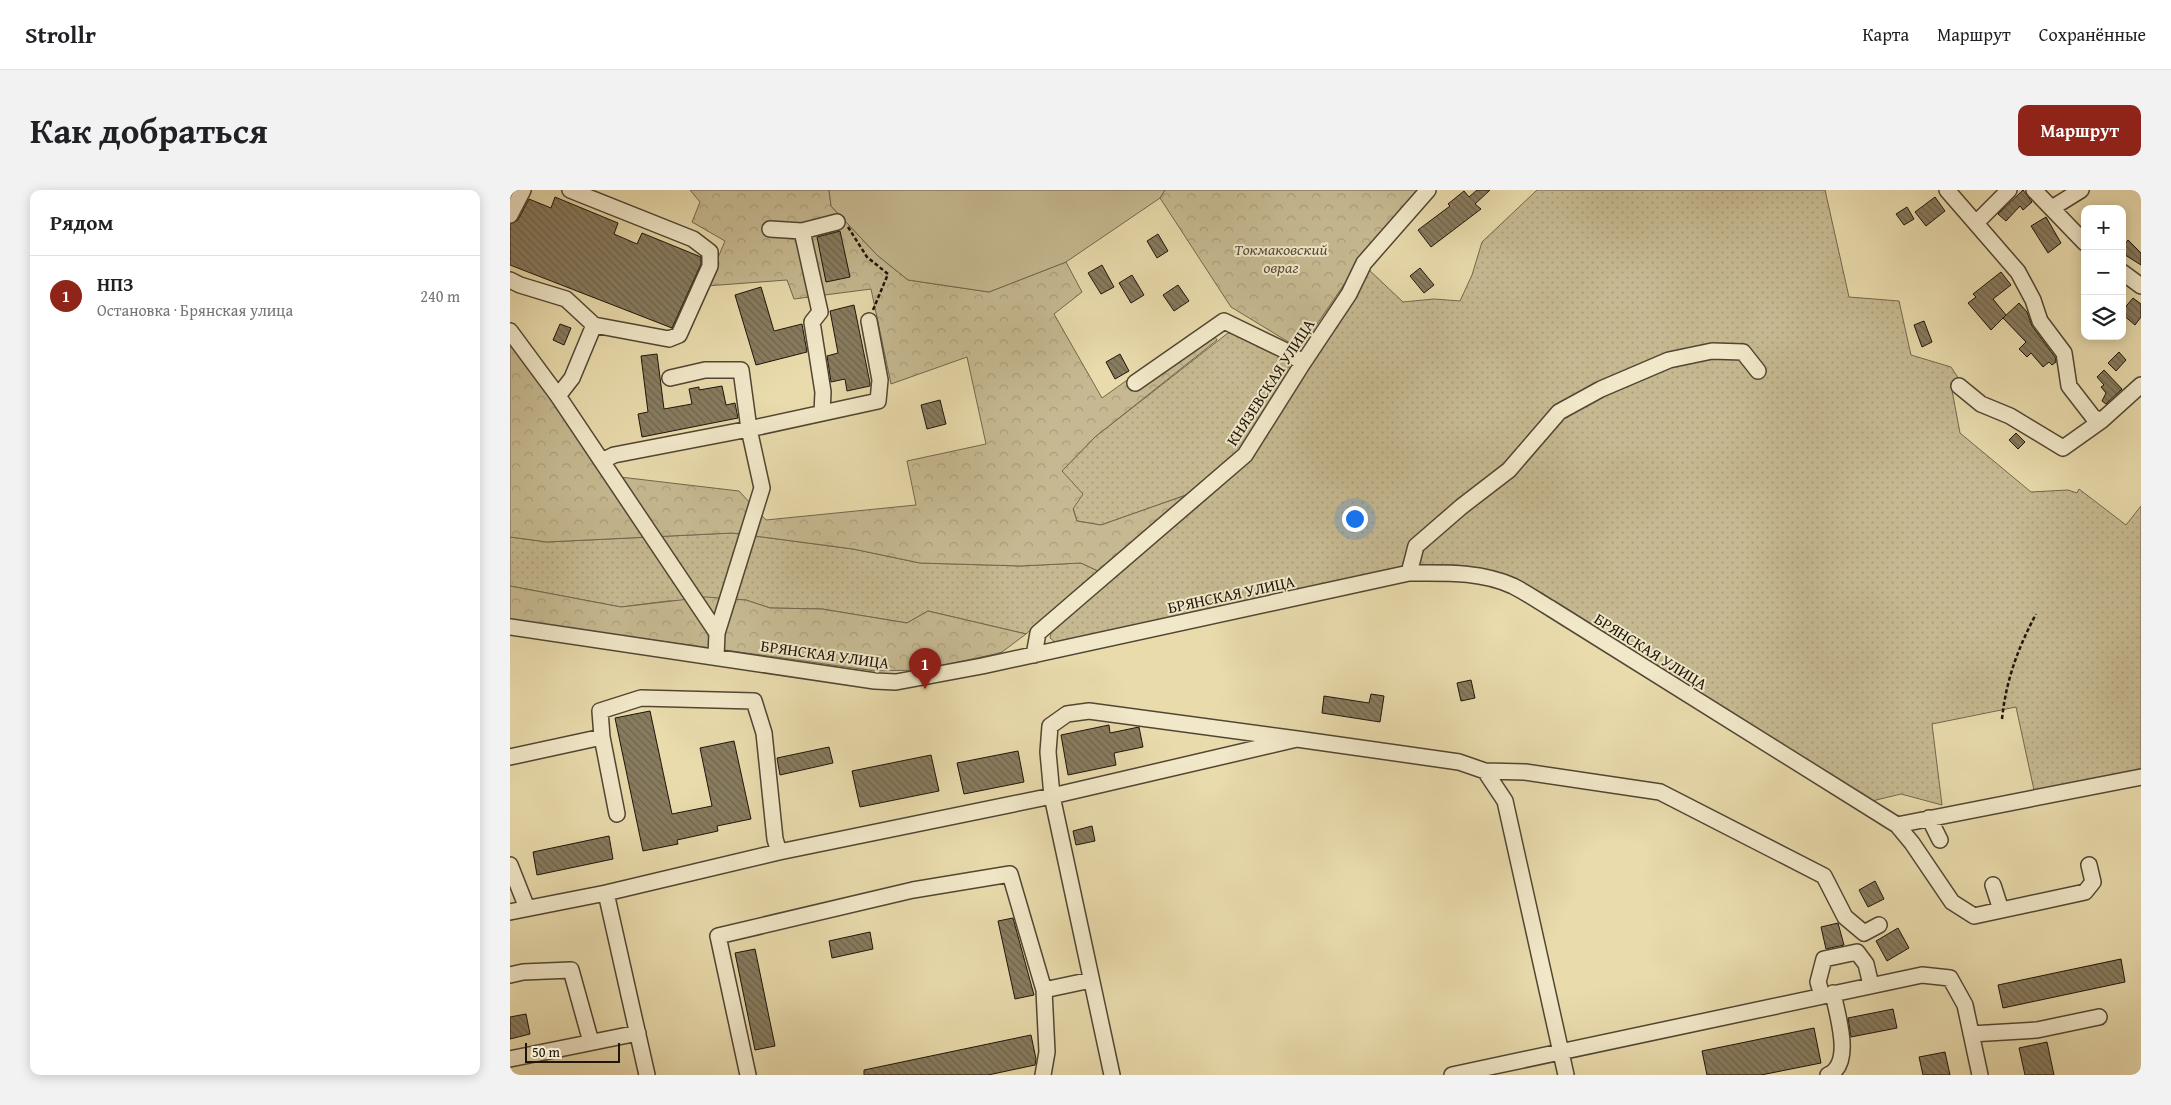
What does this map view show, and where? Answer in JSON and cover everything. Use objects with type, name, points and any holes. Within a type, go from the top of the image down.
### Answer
[{"type":"street","points":[[510,196],[521,190]]},
{"type":"street","points":[[510,215],[521,190]]},
{"type":"street","points":[[510,280],[520,285],[566,299],[594,325],[669,339],[679,335],[710,266],[710,252],[693,239],[570,190]]},
{"type":"street","name":"КНЯЗЕВСКАЯ УЛИЦА","points":[[1034,655],[1038,633],[1246,455],[1302,363],[1349,294],[1364,263],[1428,190]]},
{"type":"street","points":[[1947,190],[2018,272],[2033,300],[2040,321],[2064,353],[2069,386],[2093,417],[2100,420]]},
{"type":"street","points":[[1976,223],[2009,190]]},
{"type":"street","points":[[2034,190],[2081,239]]},
{"type":"street","points":[[2052,208],[2081,190]]},
{"type":"street","points":[[770,230],[802,231],[837,222]]},
{"type":"street","points":[[802,231],[820,312],[812,322],[823,392],[822,414]]},
{"type":"street","points":[[2126,275],[2141,286]]},
{"type":"street","points":[[602,462],[614,455],[749,429],[878,401],[880,380],[869,321]]},
{"type":"street","points":[[1136,383],[1224,321],[1286,351],[1302,363]]},
{"type":"street","points":[[558,396],[572,378],[594,325]]},
{"type":"street","points":[[510,331],[558,396],[717,633]]},
{"type":"street","points":[[1409,573],[1416,546],[1461,506],[1509,470],[1559,412],[1600,389],[1669,360],[1712,350],[1743,352],[1758,371]]},
{"type":"street","points":[[670,378],[705,370],[741,370],[749,429],[762,488],[717,633],[716,656]]},
{"type":"street","points":[[1959,386],[1981,404],[2010,416],[2063,448],[2141,385]]},
{"type":"street","name":"БРЯНСКАЯ УЛИЦА","points":[[510,627],[875,681],[896,682],[1034,655],[1409,573],[1458,573],[1483,576],[1512,586],[1897,825],[1912,843],[1952,902],[1974,916],[2085,892],[2093,882],[2089,865]]},
{"type":"street","points":[[617,814],[602,736],[600,711],[641,698],[754,701],[764,733],[775,838],[779,852]]},
{"type":"street","points":[[1112,1075],[1052,796],[1048,752],[1050,726],[1067,714],[1089,711],[1459,762],[1485,771],[1525,772],[1660,792],[1824,876],[1845,917],[1864,933],[1879,925]]},
{"type":"street","points":[[510,757],[602,736]]},
{"type":"street","points":[[510,912],[606,893],[779,852],[1052,796],[1297,740]]},
{"type":"street","points":[[1485,771],[1505,801],[1566,1075]]},
{"type":"street","points":[[1897,825],[2141,777]]},
{"type":"street","points":[[1929,818],[1940,840]]},
{"type":"street","points":[[510,866],[527,908]]},
{"type":"street","points":[[748,1075],[718,936],[913,890],[1010,874],[1044,990],[1047,1052],[1043,1075]]},
{"type":"street","points":[[1992,885],[2001,910]]},
{"type":"street","points":[[606,893],[647,1075]]},
{"type":"street","points":[[1828,1075],[1835,1072],[1844,1055],[1828,994],[1818,982],[1824,959],[1857,952],[1866,964],[1871,985]]},
{"type":"street","points":[[510,975],[523,972],[571,970],[591,1042]]},
{"type":"street","points":[[1452,1075],[1922,975],[1950,978],[1966,1005],[1980,1075]]},
{"type":"street","points":[[1044,990],[1091,980]]},
{"type":"street","points":[[1972,1034],[2037,1030],[2099,1017]]},
{"type":"street","points":[[510,1059],[638,1033]]},
{"type":"path","points":[[837,222],[848,227],[867,256],[888,274],[869,321]]},
{"type":"path","points":[[2002,719],[2010,672],[2017,650],[2036,614]]},
{"type":"green space","points":[[690,190],[829,190],[831,206],[877,255],[908,280],[989,292],[1066,262],[1082,292],[1054,314],[1102,398],[1207,323],[1217,340],[1095,437],[1062,471],[1083,494],[1073,509],[1077,521],[1101,525],[1189,494],[1098,571],[1081,563],[1021,566],[920,563],[853,549],[732,533],[547,542],[510,537],[510,322],[620,477],[739,491],[766,520],[916,505],[907,461],[986,444],[967,357],[891,384],[871,289],[794,299],[787,280],[706,286],[725,241],[692,222],[700,202]]},
{"type":"green space","points":[[829,190],[1165,190],[1160,198],[1066,262],[989,292],[908,280],[877,255],[831,206]]},
{"type":"green space","name":"Токмаковский овраг","points":[[1165,190],[1418,190],[1360,261],[1300,349],[1231,307],[1160,198]]},
{"type":"green space","points":[[1537,190],[1825,190],[1849,297],[1899,301],[1911,355],[1951,367],[1959,379],[1951,385],[1960,433],[2031,492],[2068,490],[2077,493],[2079,489],[2126,525],[2141,506],[2141,774],[2034,790],[2016,707],[1932,724],[1942,805],[1901,794],[1868,802],[1524,584],[1500,574],[1458,565],[1400,568],[1055,642],[1050,638],[1052,629],[1251,458],[1367,268],[1403,302],[1434,299],[1460,301],[1472,275],[1482,242]]},
{"type":"green space","points":[[1228,333],[1238,334],[1287,361],[1290,370],[1240,451],[1189,494],[1101,525],[1077,521],[1062,471],[1095,437]]},
{"type":"green space","points":[[732,533],[853,549],[920,563],[1021,566],[1081,563],[1098,571],[1026,634],[928,611],[907,623],[822,609],[770,608],[746,600],[668,601],[621,607],[510,586],[510,537],[547,542]]},
{"type":"green space","points":[[510,586],[621,607],[706,597],[746,600],[770,608],[822,609],[907,623],[928,611],[1026,634],[1002,652],[995,654],[922,670],[875,671],[510,620]]},
{"type":"building","points":[[1477,190],[1490,190],[1475,204],[1481,209],[1431,247],[1418,230],[1450,206],[1448,204],[1464,191],[1469,197]]},
{"type":"building","points":[[2023,190],[2032,202],[2023,210],[2020,206],[2006,221],[1998,214]]},
{"type":"building","points":[[555,197],[618,223],[614,234],[637,244],[642,233],[701,257],[701,264],[672,328],[510,265],[510,224],[518,220],[529,199],[551,208]]},
{"type":"building","points":[[1935,197],[1945,211],[1926,226],[1915,212]]},
{"type":"building","points":[[1907,207],[1914,219],[1904,225],[1896,214]]},
{"type":"building","points":[[2046,217],[2061,243],[2048,253],[2031,226]]},
{"type":"building","points":[[840,231],[850,277],[826,282],[817,237]]},
{"type":"building","points":[[1158,234],[1168,251],[1157,258],[1147,241]]},
{"type":"building","points":[[2128,240],[2141,253],[2141,265],[2126,256],[2126,243]]},
{"type":"building","points":[[1102,265],[1114,287],[1101,294],[1088,273]]},
{"type":"building","points":[[1420,268],[1434,285],[1424,293],[1410,276]]},
{"type":"building","points":[[2001,272],[2011,285],[1993,299],[2006,315],[1991,330],[1968,303],[1976,297],[1973,294]]},
{"type":"building","points":[[1132,275],[1144,295],[1131,303],[1119,283]]},
{"type":"building","points":[[1178,285],[1189,301],[1174,311],[1163,295]]},
{"type":"building","points":[[761,287],[774,331],[802,324],[807,352],[756,365],[735,295]]},
{"type":"building","points":[[2133,298],[2141,304],[2141,317],[2135,325],[2126,317],[2126,306]]},
{"type":"building","points":[[2019,303],[2027,312],[2032,326],[2055,357],[2056,362],[2052,365],[2049,362],[2043,367],[2031,353],[2027,357],[2019,349],[2026,342],[2003,318]]},
{"type":"building","points":[[854,305],[870,386],[847,391],[845,379],[831,382],[827,356],[838,353],[830,311]]},
{"type":"building","points":[[1924,321],[1932,342],[1922,347],[1914,325]]},
{"type":"building","points":[[560,324],[571,328],[564,345],[553,340]]},
{"type":"building","points":[[2119,352],[2126,360],[2116,371],[2108,363]]},
{"type":"building","points":[[657,354],[664,409],[692,404],[689,389],[699,387],[699,390],[722,386],[726,405],[735,403],[738,418],[642,437],[638,414],[648,412],[641,356]]},
{"type":"building","points":[[1120,354],[1129,371],[1115,379],[1106,362]]},
{"type":"building","points":[[2104,370],[2122,389],[2106,404],[2102,401],[2106,393],[2101,387],[2104,385],[2097,377]]},
{"type":"building","points":[[940,400],[946,424],[927,429],[921,405]]},
{"type":"building","points":[[2016,433],[2025,442],[2018,449],[2009,440]]},
{"type":"building","points":[[1471,680],[1475,698],[1461,701],[1457,683]]},
{"type":"building","points":[[1371,694],[1384,696],[1380,722],[1322,713],[1324,696],[1369,703]]},
{"type":"building","points":[[650,711],[672,814],[712,806],[700,748],[734,741],[751,819],[717,826],[718,831],[677,840],[678,844],[643,851],[615,718]]},
{"type":"building","points":[[1109,725],[1110,733],[1139,727],[1143,747],[1114,753],[1116,765],[1068,775],[1061,735]]},
{"type":"building","points":[[829,747],[833,763],[780,775],[777,758]]},
{"type":"building","points":[[1018,751],[1024,782],[964,794],[957,763]]},
{"type":"building","points":[[931,755],[939,791],[860,807],[852,771]]},
{"type":"building","points":[[1092,826],[1095,841],[1076,845],[1073,831]]},
{"type":"building","points":[[609,836],[613,859],[537,875],[533,852]]},
{"type":"building","points":[[1875,881],[1884,899],[1868,907],[1859,890]]},
{"type":"building","points":[[1013,918],[1034,995],[1015,999],[998,921]]},
{"type":"building","points":[[1838,923],[1844,945],[1826,949],[1821,927]]},
{"type":"building","points":[[1898,928],[1909,948],[1887,961],[1876,941]]},
{"type":"building","points":[[870,932],[873,949],[832,958],[829,941]]},
{"type":"building","points":[[755,949],[775,1046],[755,1050],[735,953]]},
{"type":"building","points":[[2121,959],[2125,982],[2003,1008],[1998,985]]},
{"type":"building","points":[[1893,1009],[1897,1028],[1851,1037],[1848,1018]]},
{"type":"building","points":[[526,1014],[530,1034],[510,1039],[510,1017]]},
{"type":"building","points":[[1814,1028],[1821,1063],[1761,1075],[1707,1075],[1702,1051]]},
{"type":"building","points":[[1031,1035],[1036,1059],[1035,1065],[988,1075],[864,1075],[864,1070]]},
{"type":"building","points":[[2047,1042],[2054,1075],[2025,1075],[2019,1048]]},
{"type":"building","points":[[1945,1052],[1950,1075],[1923,1075],[1919,1057]]},
{"type":"place","name":"НПЗ","points":[[925,689]]}]
